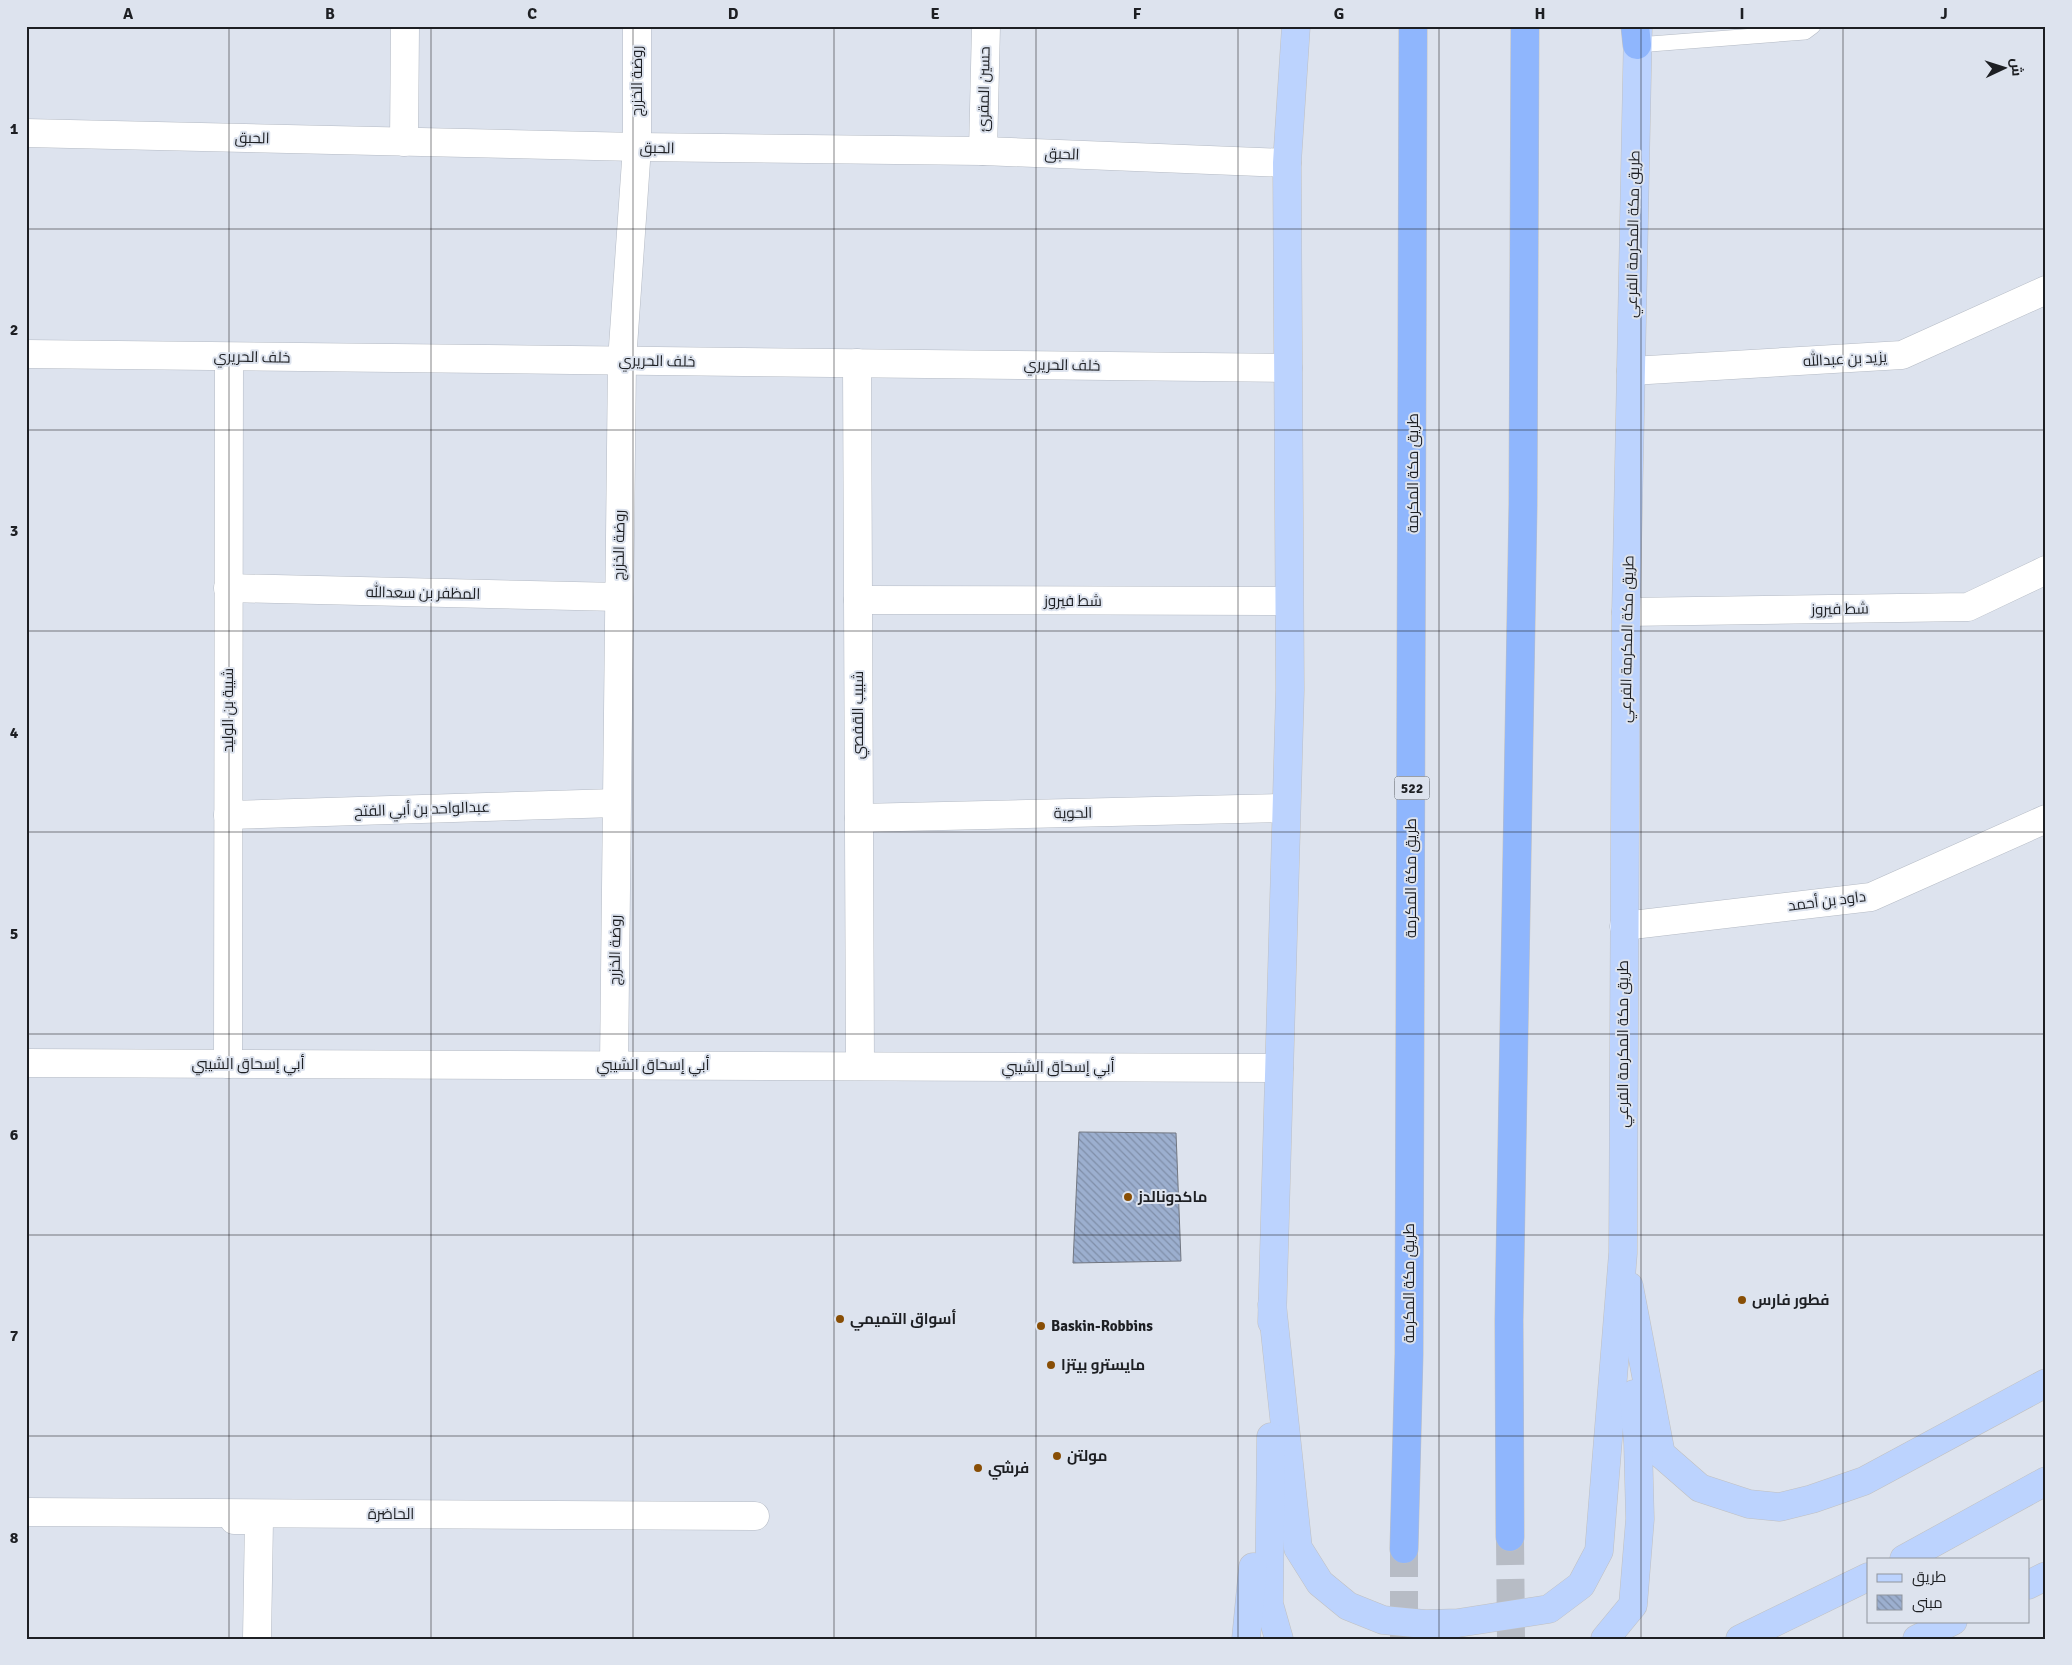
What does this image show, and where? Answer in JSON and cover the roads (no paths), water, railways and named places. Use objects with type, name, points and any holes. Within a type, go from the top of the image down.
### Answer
[{"type":"highway","name":"طريق مكة المكرمة","points":[[1404,1549],[1409,1354],[1413,26]]},
{"type":"highway","points":[[1510,1537],[1509,1320],[1523,495],[1525,26]]},
{"type":"main road","points":[[1279,1639],[1269,1604],[1272,1304],[1290,690],[1287,163],[1296,26]]},
{"type":"main road","name":"طريق مكة المكرمة الفرعي","points":[[1623,1253],[1626,612],[1637,33]]},
{"type":"main road","points":[[1272,1304],[1298,1548],[1320,1583],[1348,1606],[1383,1620],[1425,1624],[1458,1623],[1549,1609],[1581,1585],[1598,1551],[1623,1253]]},
{"type":"main road","points":[[1623,1253],[1661,1454],[1700,1488],[1749,1504],[1780,1507],[1812,1499],[1864,1481],[2046,1383]]},
{"type":"main road","points":[[1605,1639],[1633,1605],[1640,1519],[1638,1443],[1623,1253]]},
{"type":"main road","points":[[1246,1639],[1252,1591],[1272,1304]]},
{"type":"main road","points":[[1906,1558],[2046,1481]]},
{"type":"main road","points":[[2030,1584],[2046,1576]]},
{"type":"main road","points":[[1740,1639],[1867,1577]]},
{"type":"main road","points":[[1917,1639],[1951,1622]]},
{"type":"street","points":[[404,142],[405,26]]},
{"type":"street","name":"روضة الخزرج","points":[[614,1065],[622,361],[637,147],[637,26]]},
{"type":"street","name":"حسين المقرئ","points":[[983,151],[986,26]]},
{"type":"street","name":"الحبق","points":[[26,133],[637,147],[983,151],[1287,163]]},
{"type":"street","name":"يزيد بن عبدالله","points":[[1631,371],[1902,355],[2046,290]]},
{"type":"street","name":"خلف الحريري","points":[[26,354],[1288,368]]},
{"type":"street","name":"شيبة بن الوليد","points":[[228,1064],[229,357]]},
{"type":"street","name":"شبيب القفصي","points":[[856,363],[860,1066]]},
{"type":"street","name":"شط فيروز","points":[[1626,612],[1968,607],[2046,570]]},
{"type":"street","name":"المظفر بن سعدالله","points":[[228,588],[619,597]]},
{"type":"street","name":"شط فيروز","points":[[858,600],[1289,601]]},
{"type":"street","name":"عبدالواحد بن أبي الفتح","points":[[228,815],[616,803]]},
{"type":"street","name":"الحوية","points":[[859,818],[1286,808]]},
{"type":"street","name":"داود بن أحمد","points":[[1624,926],[1871,897],[2046,819]]},
{"type":"street","name":"أبي إسحاق الشيبي","points":[[26,1063],[1279,1068]]},
{"type":"street","points":[[26,1512],[259,1520],[257,1639]]},
{"type":"street","name":"الحاضرة","points":[[26,1512],[755,1516]]},
{"type":"lane","points":[[1637,33],[1805,32],[1813,26]]},
{"type":"tunnel","points":[[1510,1537],[1511,1639]]},
{"type":"tunnel","points":[[1404,1549],[1404,1639]]},
{"type":"place","name":"ماكدونالدز","points":[[1128,1197]]},
{"type":"place","name":"فطور فارس","points":[[1742,1300]]},
{"type":"place","name":"أسواق التميمي","points":[[840,1319]]},
{"type":"place","name":"Baskin-Robbins","points":[[1041,1326]]},
{"type":"place","name":"مايسترو بيتزا","points":[[1051,1365]]},
{"type":"place","name":"مولتن","points":[[1057,1456]]},
{"type":"place","name":"فرشي","points":[[978,1468]]}]
